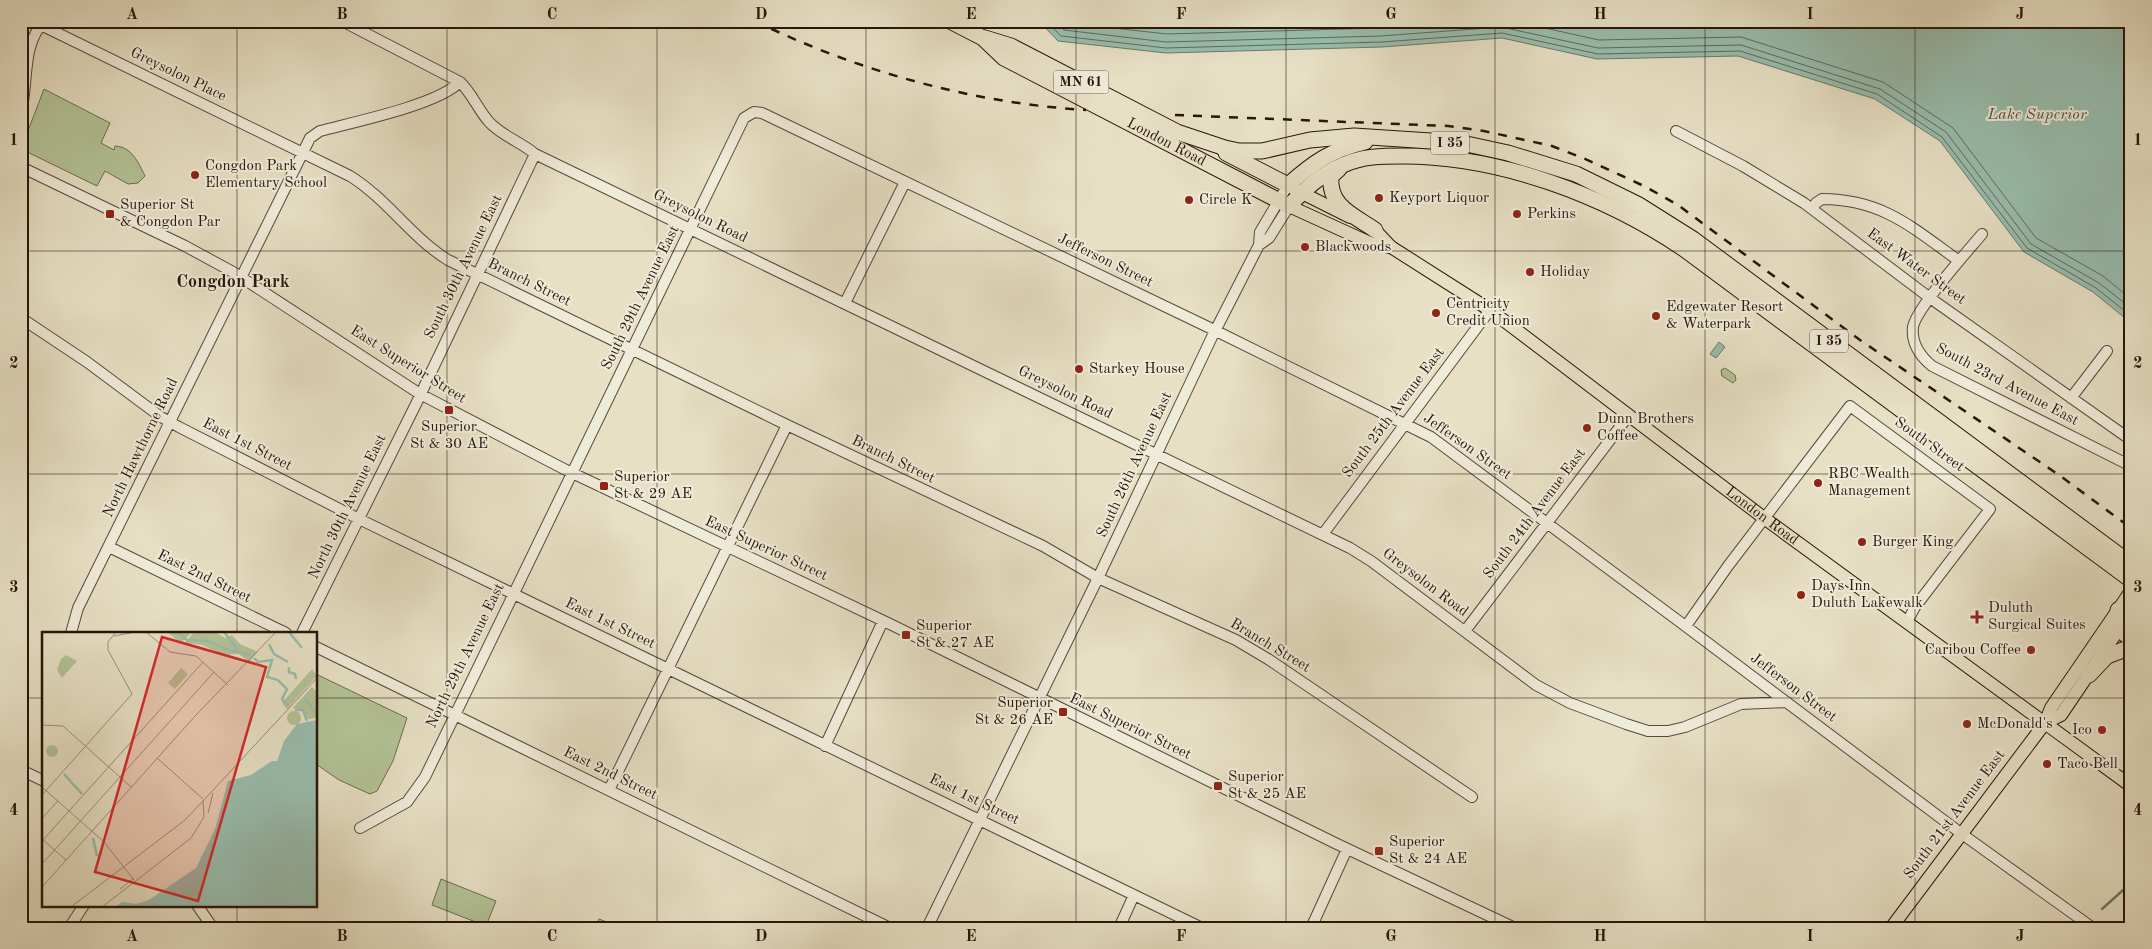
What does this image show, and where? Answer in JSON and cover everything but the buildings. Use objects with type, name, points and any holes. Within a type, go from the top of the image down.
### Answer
[{"type":"highway","name":"London Road","points":[[950,21],[983,38],[1004,58],[1283,203]]},
{"type":"highway","name":"MN 61","points":[[983,38],[1011,46],[1177,132]]},
{"type":"highway","name":"London Road","points":[[1177,132],[1211,146],[1288,184]]},
{"type":"highway","points":[[1177,132],[1225,148],[1251,152],[1270,150],[1323,138],[1354,136],[1392,138]]},
{"type":"highway","name":"I 35","points":[[1288,184],[1322,156],[1346,147],[1392,138],[1462,143],[1508,153],[1576,174],[1639,205],[1693,239],[2131,564]]},
{"type":"highway","name":"I 35","points":[[1302,193],[1318,178],[1344,164],[1384,156],[1426,156],[1496,165],[1579,193],[1632,217],[1684,248],[2131,580]]},
{"type":"highway","points":[[1344,164],[1330,176],[1330,189],[1333,196],[1337,203],[1375,230]]},
{"type":"highway","points":[[1283,203],[1302,193]]},
{"type":"highway","points":[[2124,611],[2120,627],[2122,634],[2131,640]]},
{"type":"highway","points":[[2089,676],[2107,656],[2131,647]]},
{"type":"main road","name":"London Road","points":[[1288,184],[1375,230],[1391,247],[1490,310],[1764,518],[2131,786]]},
{"type":"main road","name":"London Road","points":[[1283,203],[1370,243],[1391,247]]},
{"type":"main road","name":"South 21st Avenue East","points":[[1891,928],[2045,722],[2051,708],[2124,611],[2131,591]]},
{"type":"main road","name":"South 21st Avenue East","points":[[2045,722],[2061,715],[2089,676],[2120,627]]},
{"type":"street","name":"Greysolon Road","points":[[342,21],[460,82],[470,93],[478,110],[491,124],[505,136],[535,154],[1323,534],[1372,561],[1525,677],[1554,696],[1578,707],[1648,730],[1675,730],[1741,704],[1787,702]]},
{"type":"street","points":[[21,111],[26,88],[29,50],[32,40],[43,23]]},
{"type":"street","name":"Greysolon Place","points":[[43,23],[302,152]]},
{"type":"street","name":"North Hawthorne Road","points":[[71,632],[78,608],[310,138],[317,132],[433,99],[449,91],[460,82]]},
{"type":"street","name":"Jefferson Street","points":[[752,112],[762,113],[1216,331],[1431,437],[1962,834],[2093,928]]},
{"type":"street","name":"South 29th Avenue East","points":[[572,473],[744,118],[752,112]]},
{"type":"street","name":"East Water Street","points":[[1676,131],[1743,166],[1812,209],[1930,298],[2131,440]]},
{"type":"street","name":"Branch Street","points":[[302,152],[359,182],[384,202],[407,228],[431,250],[477,275],[787,425],[1044,546],[1098,578],[1246,646],[1472,797]]},
{"type":"street","name":"South 30th Avenue East","points":[[420,394],[535,154]]},
{"type":"street","name":"East Superior Street","points":[[21,167],[176,242],[241,277],[420,394],[572,473],[883,621],[1503,925],[1515,928]]},
{"type":"street","points":[[845,302],[905,182]]},
{"type":"street","name":"South 26th Avenue East","points":[[927,928],[1259,246],[1260,232],[1283,203],[1288,184]]},
{"type":"street","points":[[1812,209],[1816,202],[1822,199],[1874,206],[1899,218],[1959,260]]},
{"type":"street","name":"South 23rd Avenue East","points":[[1982,234],[1930,298],[1914,324],[1915,344],[1924,359],[1932,366],[2131,466]]},
{"type":"street","name":"South 25th Avenue East","points":[[1323,534],[1490,310]]},
{"type":"street","name":"East 1st Street","points":[[21,318],[87,362],[170,422],[359,519],[1202,928]]},
{"type":"street","points":[[2071,398],[2107,351]]},
{"type":"street","name":"North 30th Avenue East","points":[[302,632],[420,394]]},
{"type":"street","name":"South Street","points":[[1764,518],[1850,406],[1990,509],[1915,607],[1907,622]]},
{"type":"street","name":"South 24th Avenue East","points":[[1465,631],[1629,415]]},
{"type":"street","points":[[608,790],[787,425]]},
{"type":"street","name":"North 29th Avenue East","points":[[360,828],[393,811],[410,799],[425,776],[572,473]]},
{"type":"street","points":[[1686,626],[1764,518]]},
{"type":"street","name":"East 2nd Street","points":[[109,547],[284,632]]},
{"type":"street","points":[[825,746],[883,621]]},
{"type":"street","name":"East 2nd Street","points":[[318,648],[890,928]]},
{"type":"street","points":[[21,770],[42,780]]},
{"type":"street","points":[[1311,928],[1347,849]]},
{"type":"street","points":[[1119,928],[1134,895]]},
{"type":"street","points":[[70,928],[83,906]]},
{"type":"street","points":[[198,906],[214,928]]},
{"type":"shaded area","points":[[44,89],[110,123],[101,143],[114,150],[115,146],[130,152],[145,176],[138,183],[128,184],[105,171],[97,186],[21,149]]},
{"type":"shaded area","points":[[1725,368],[1735,375],[1736,380],[1733,383],[1722,376],[1721,370]]},
{"type":"shaded area","points":[[318,675],[407,718],[393,761],[377,791],[370,794],[339,780],[318,765]]},
{"type":"shaded area","points":[[441,879],[496,901],[486,926],[432,905]]},
{"type":"shaded area","points":[[599,919],[622,928],[596,928]]},
{"type":"water","name":"Lake Superior","points":[[1039,21],[2131,21],[2131,323],[2093,292],[2024,252],[1940,141],[1875,99],[1738,56],[1597,59],[1502,38],[1382,47],[1166,53],[1058,41]]},
{"type":"water","points":[[1719,342],[1725,347],[1716,358],[1710,354]]},
{"type":"waterway","points":[[2102,909],[2131,883]]},
{"type":"railway","points":[[755,21],[834,55],[916,82],[1001,100],[1086,110]]},
{"type":"railway","points":[[1175,115],[1448,126],[1484,131],[1552,146],[1583,158],[1646,187],[1678,205],[1860,340],[2059,475],[2131,528]]},
{"type":"place","name":"Congdon Park Elementary School","points":[[195,175]]},
{"type":"place","name":"Keyport Liquor","points":[[1379,198]]},
{"type":"place","name":"Circle K","points":[[1189,200]]},
{"type":"place","name":"Superior St & Congdon Par","points":[[110,214]]},
{"type":"place","name":"Perkins","points":[[1517,214]]},
{"type":"place","name":"Blackwoods","points":[[1305,247]]},
{"type":"place","name":"Holiday","points":[[1530,272]]},
{"type":"place","name":"Centricity Credit Union","points":[[1436,313]]},
{"type":"place","name":"Edgewater Resort & Waterpark","points":[[1656,316]]},
{"type":"place","name":"Starkey House","points":[[1079,369]]},
{"type":"place","name":"Superior St & 30 AE","points":[[449,410]]},
{"type":"place","name":"Dunn Brothers Coffee","points":[[1587,428]]},
{"type":"place","name":"RBC Wealth Management","points":[[1818,483]]},
{"type":"place","name":"Superior St & 29 AE","points":[[604,486]]},
{"type":"place","name":"Burger King","points":[[1862,542]]},
{"type":"place","name":"Days Inn Duluth Lakewalk","points":[[1801,595]]},
{"type":"place","name":"Duluth Surgical Suites","points":[[1977,617]]},
{"type":"place","name":"Superior St & 27 AE","points":[[906,635]]},
{"type":"place","name":"Caribou Coffee","points":[[2031,650]]},
{"type":"place","name":"Superior St & 26 AE","points":[[1063,712]]},
{"type":"place","name":"McDonald's","points":[[1967,724]]},
{"type":"place","name":"Ico","points":[[2102,730]]},
{"type":"place","name":"Taco Bell","points":[[2047,764]]},
{"type":"place","name":"Superior St & 25 AE","points":[[1218,786]]},
{"type":"place","name":"Superior St & 24 AE","points":[[1379,851]]},
{"type":"district","name":"Congdon Park","points":[[233,282]]}]
